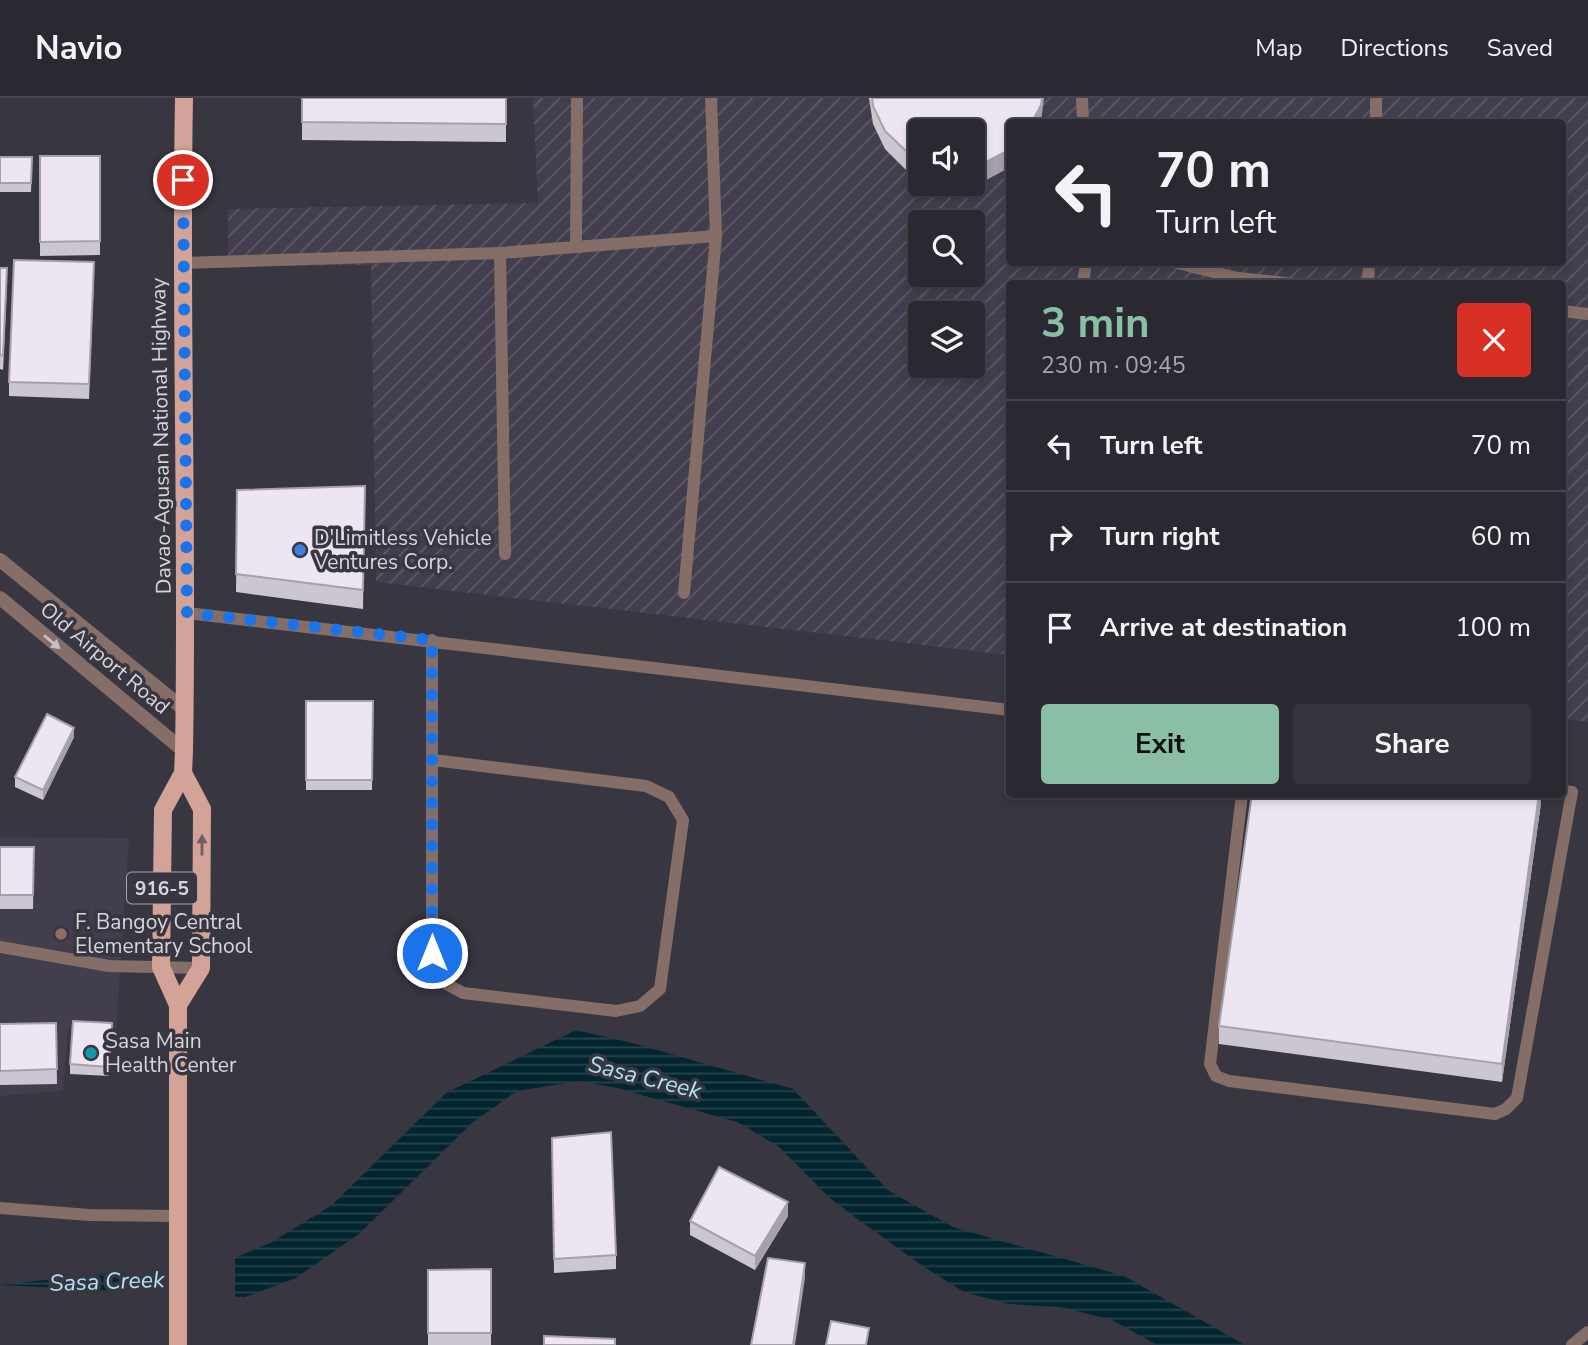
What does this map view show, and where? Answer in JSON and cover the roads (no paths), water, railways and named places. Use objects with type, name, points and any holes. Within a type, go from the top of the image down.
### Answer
[{"type":"main road","name":"Davao-Agusan National Highway","points":[[178,1345],[178,1005],[161,967],[163,810],[183,773],[184,751],[187,613],[181,262],[184,98]]},
{"type":"main road","name":"916-5","points":[[183,773],[202,809],[201,968]]},
{"type":"main road","points":[[178,1005],[201,968]]},
{"type":"street","name":"Old Airport Road","points":[[0,560],[184,710]]},
{"type":"street","name":"Old Airport Road","points":[[0,598],[184,751]]},
{"type":"lane","points":[[576,246],[577,98]]},
{"type":"lane","points":[[684,593],[716,236],[711,98]]},
{"type":"lane","points":[[1082,98],[1083,119]]},
{"type":"lane","points":[[1376,98],[1376,119]]},
{"type":"lane","points":[[181,262],[500,253],[716,236]]},
{"type":"lane","points":[[500,253],[505,554]]},
{"type":"lane","points":[[1186,266],[1234,280]]},
{"type":"lane","points":[[1566,311],[1588,314]]},
{"type":"lane","points":[[187,613],[1006,710]]},
{"type":"lane","points":[[432,640],[432,953],[441,981],[463,993],[616,1011],[640,1006],[660,989],[683,820],[669,797],[646,786],[433,760]]},
{"type":"lane","points":[[1242,798],[1210,1064],[1216,1076],[1229,1081],[1494,1114],[1506,1109],[1517,1098],[1572,792],[1566,791]]},
{"type":"lane","points":[[0,947],[78,962],[201,968]]},
{"type":"lane","points":[[0,1208],[178,1220]]},
{"type":"lane","points":[[1572,1345],[1588,1332]]},
{"type":"water","name":"Sasa Creek","points":[[576,1030],[636,1044],[793,1089],[889,1191],[953,1227],[1124,1276],[1245,1345],[1157,1345],[1112,1320],[1061,1307],[1009,1304],[964,1292],[924,1267],[830,1198],[778,1146],[737,1122],[617,1088],[580,1081],[517,1091],[473,1122],[360,1233],[296,1278],[245,1297],[0,1285],[232,1259],[272,1242],[332,1205],[446,1093]]},
{"type":"place","name":"D'Limitless Vehicle Ventures Corp.","points":[[300,550]]},
{"type":"place","name":"F. Bangoy Central Elementary School","points":[[61,934]]},
{"type":"place","name":"Sasa Main Health Center","points":[[91,1053]]}]
